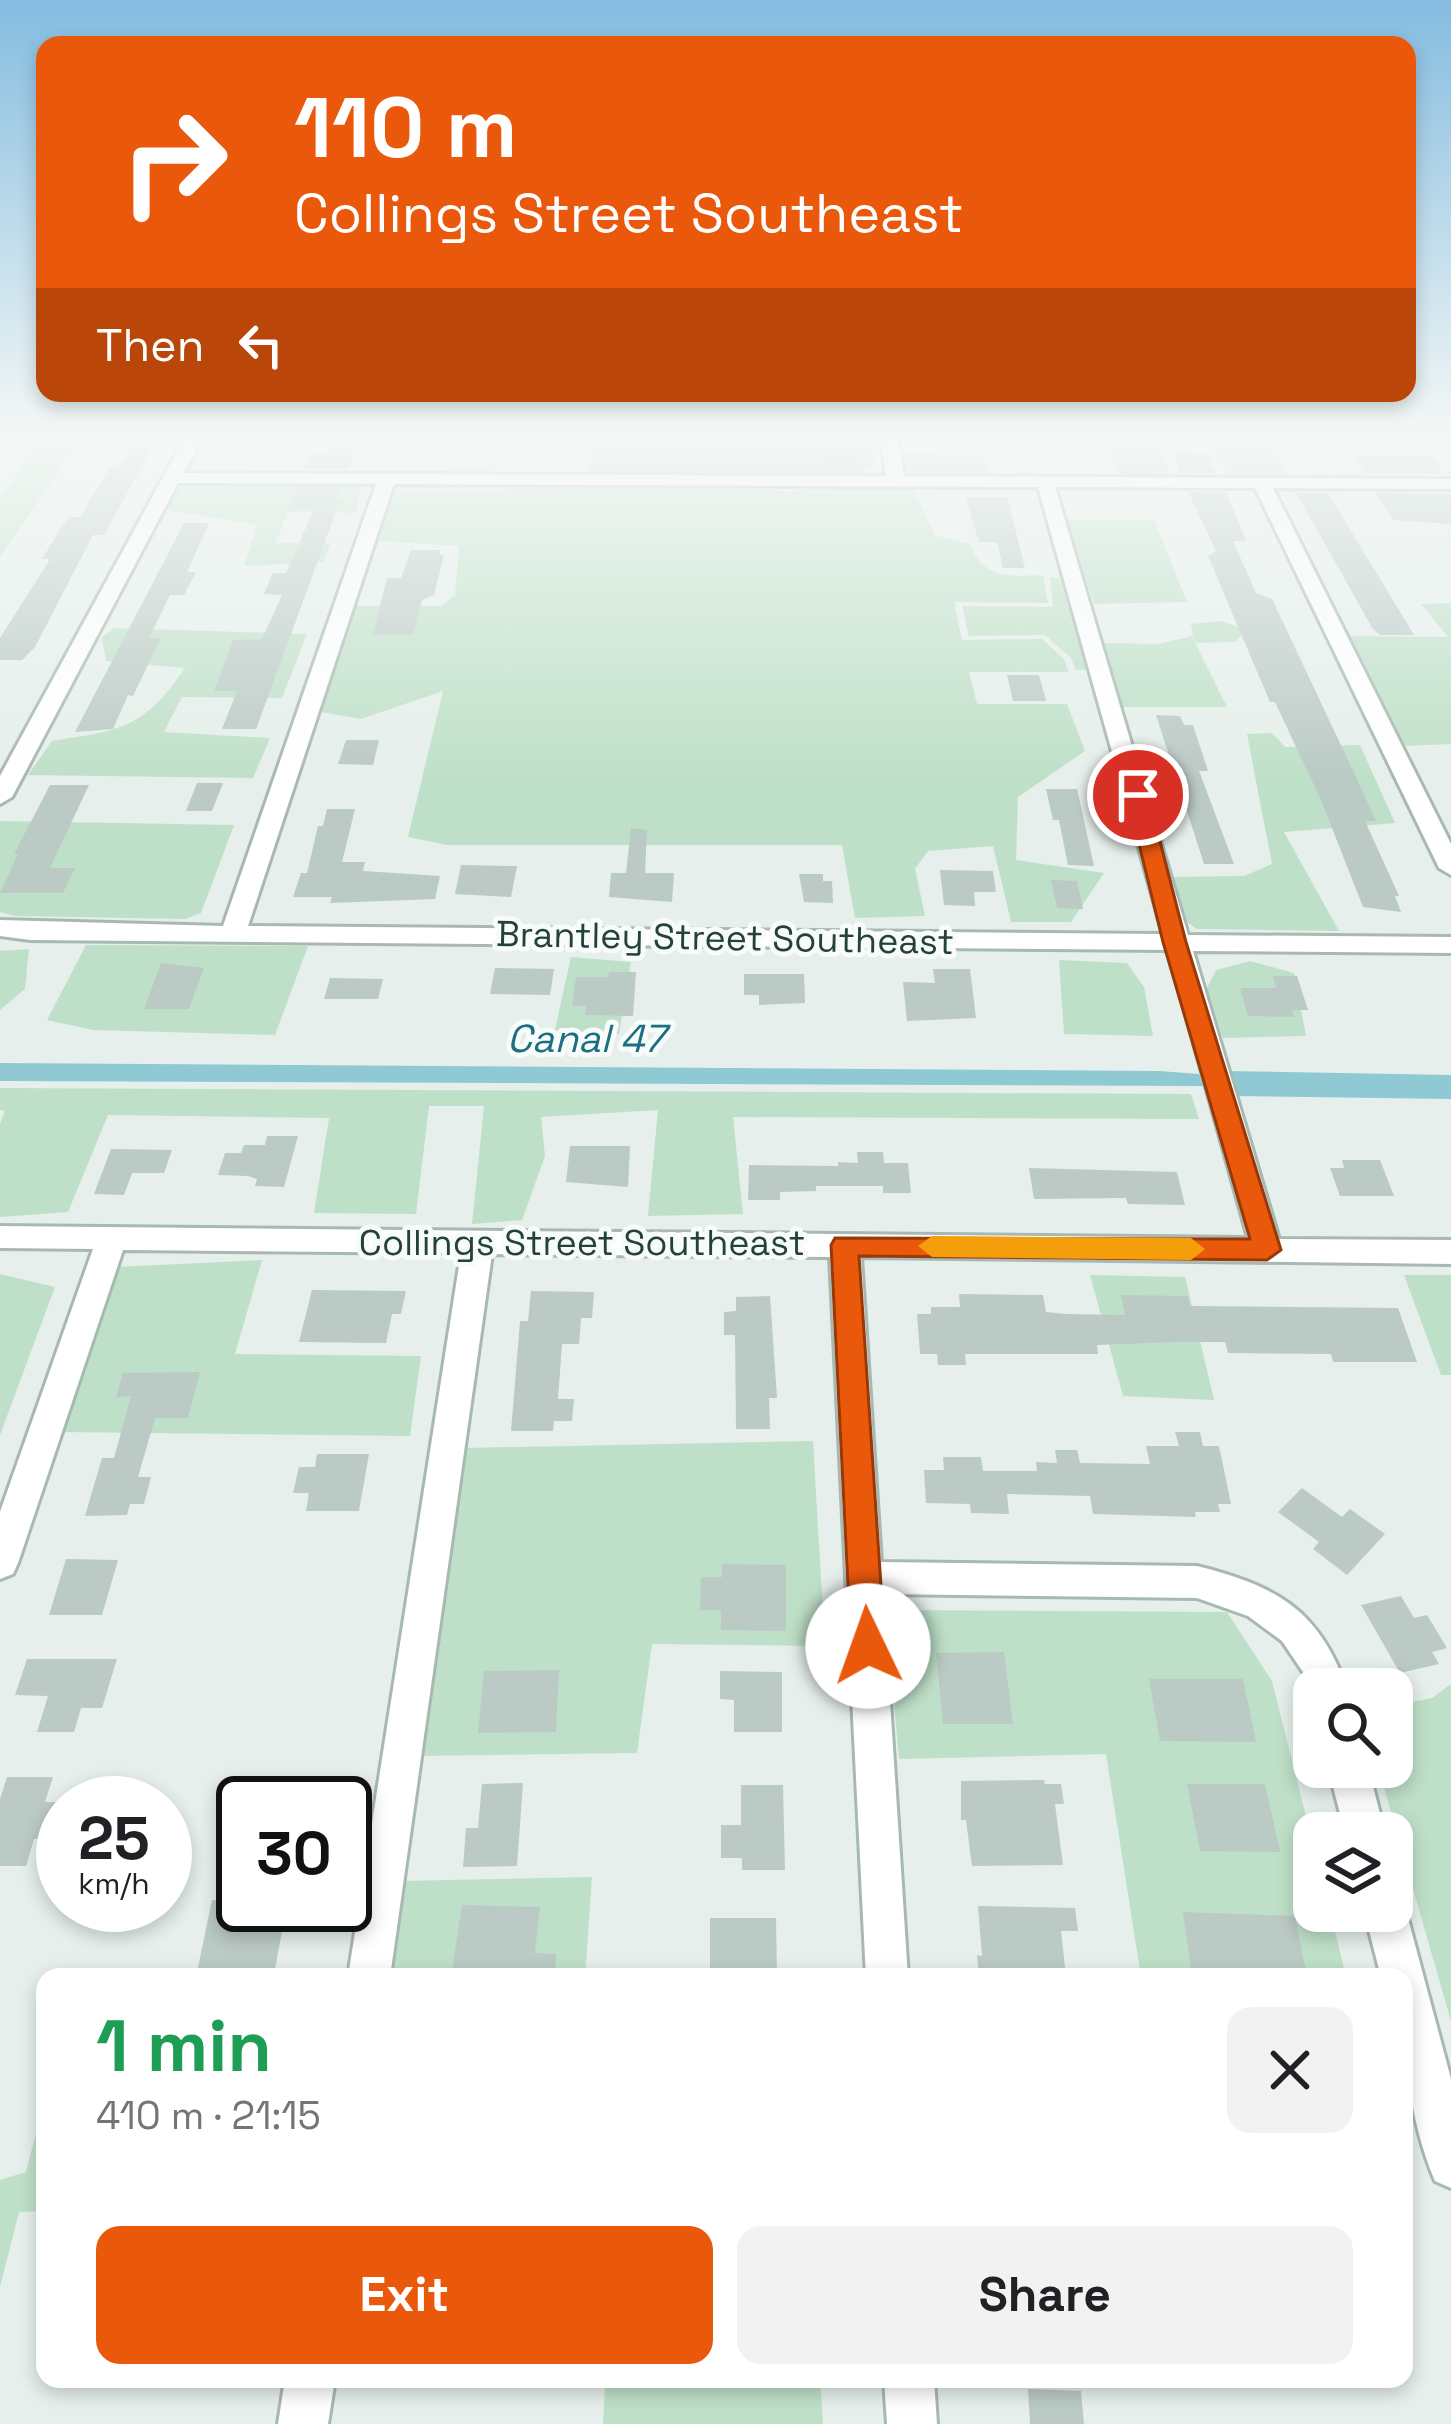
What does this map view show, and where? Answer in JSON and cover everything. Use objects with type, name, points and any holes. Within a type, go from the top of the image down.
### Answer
[{"type":"street","points":[[0,797],[132,552]]},
{"type":"street","points":[[233,933],[362,552]]},
{"type":"street","points":[[1066,552],[1267,1250]]},
{"type":"street","points":[[1295,552],[1451,868]]},
{"type":"street","name":"Brantley Street Southeast","points":[[0,928],[30,932],[1451,945]]},
{"type":"street","name":"Collings Street Southeast","points":[[0,1237],[1451,1252]]},
{"type":"street","points":[[0,1563],[112,1238]]},
{"type":"street","points":[[370,1968],[478,1243]]},
{"type":"street","points":[[844,1245],[886,1968]]},
{"type":"street","points":[[864,1578],[1197,1582],[1247,1593],[1284,1618],[1306,1643],[1318,1668]]},
{"type":"street","points":[[1390,1932],[1400,1968]]},
{"type":"street","points":[[1413,2019],[1451,2165]]},
{"type":"street","points":[[303,2424],[309,2388]]},
{"type":"street","points":[[910,2388],[912,2424]]},
{"type":"green space","points":[[248,552],[328,552],[324,562],[244,566]]},
{"type":"green space","points":[[459,552],[974,552],[999,573],[1043,575],[1048,603],[954,602],[962,640],[1042,639],[1063,658],[1069,672],[969,672],[977,704],[1067,704],[1085,751],[1018,797],[1016,860],[1104,873],[1071,922],[1011,922],[993,846],[928,851],[915,869],[925,916],[855,918],[842,845],[447,845],[408,837],[443,691],[361,719],[321,712],[355,606],[441,606],[455,595]]},
{"type":"green space","points":[[1077,552],[1167,552],[1187,602],[1094,604]]},
{"type":"green space","points":[[1050,577],[1060,578],[1087,670],[1076,670],[1071,658],[1045,635],[969,636],[962,606],[1053,607]]},
{"type":"green space","points":[[1451,603],[1451,744],[1404,746],[1349,636],[1448,637],[1421,604]]},
{"type":"green space","points":[[1221,621],[1247,630],[1235,642],[1195,643],[1227,707],[1123,707],[1102,643],[1158,644],[1193,636],[1191,624]]},
{"type":"green space","points":[[114,628],[307,634],[282,698],[182,697],[164,732],[270,738],[253,778],[28,775],[52,741],[114,729],[143,715],[185,668],[106,661],[102,637]]},
{"type":"green space","points":[[1272,733],[1285,747],[1360,745],[1395,823],[1284,832],[1339,931],[1197,929],[1185,921],[1167,877],[1244,876],[1272,864],[1247,734]]},
{"type":"green space","points":[[0,821],[234,825],[201,913],[185,919],[0,912]]},
{"type":"green space","points":[[86,945],[308,946],[275,1035],[93,1030],[47,1020]]},
{"type":"green space","points":[[29,949],[25,989],[0,1010],[0,951]]},
{"type":"green space","points":[[571,957],[631,962],[619,1034],[554,1034]]},
{"type":"green space","points":[[1059,960],[1127,963],[1144,987],[1153,1036],[1064,1034]]},
{"type":"green space","points":[[1250,961],[1294,973],[1306,1036],[1223,1038],[1206,990],[1216,970]]},
{"type":"green space","points":[[0,1088],[1191,1094],[1199,1119],[733,1117],[743,1214],[648,1216],[658,1110],[541,1117],[545,1156],[522,1220],[472,1224],[484,1106],[429,1106],[416,1214],[314,1213],[329,1118],[108,1115],[68,1212],[0,1217],[0,1124],[5,1111],[0,1110]]},
{"type":"green space","points":[[262,1260],[235,1354],[421,1356],[410,1436],[60,1432],[117,1267]]},
{"type":"green space","points":[[0,1274],[55,1287],[0,1435]]},
{"type":"green space","points":[[1090,1275],[1185,1277],[1214,1400],[1123,1396]]},
{"type":"green space","points":[[1404,1275],[1451,1275],[1451,1375],[1441,1375]]},
{"type":"green space","points":[[813,1441],[825,1646],[652,1644],[637,1753],[419,1756],[465,1448]]},
{"type":"green space","points":[[886,1610],[1227,1612],[1272,1681],[1293,1764],[1293,1788],[1299,1788],[1305,1812],[1293,1812],[1293,1932],[1335,1932],[1344,1968],[1140,1968],[1106,1754],[899,1759]]},
{"type":"green space","points":[[1451,1684],[1451,2021],[1413,1889],[1413,1812],[1391,1812],[1384,1788],[1413,1788],[1413,1702],[1432,1698]]},
{"type":"green space","points":[[592,1877],[586,1968],[390,1968],[401,1881]]},
{"type":"green space","points":[[36,2133],[36,2211],[19,2212],[0,2287],[0,2180],[26,2172]]},
{"type":"green space","points":[[605,2388],[821,2388],[823,2424],[603,2424]]},
{"type":"water","points":[[0,1063],[1159,1071],[1199,1074],[1203,1086],[0,1081]]},
{"type":"water","points":[[1226,1071],[1451,1075],[1451,1099],[1234,1096]]},
{"type":"building","points":[[46,552],[84,552],[35,647],[22,660],[0,660],[0,638],[50,559],[42,559]]},
{"type":"building","points":[[169,552],[196,552],[187,572],[196,572],[184,595],[170,595],[149,638],[161,638],[113,729],[75,732]]},
{"type":"building","points":[[295,552],[321,552],[256,729],[222,729],[237,691],[214,691],[233,640],[262,639],[282,595],[264,594],[273,573],[286,573]]},
{"type":"building","points":[[410,552],[444,555],[434,595],[422,600],[413,635],[373,634],[387,578],[401,578]]},
{"type":"building","points":[[999,552],[1021,552],[1025,568],[1003,568]]},
{"type":"building","points":[[1238,552],[1256,593],[1272,599],[1376,821],[1365,821],[1399,896],[1395,896],[1401,912],[1363,907],[1321,800],[1275,702],[1270,702],[1208,556]]},
{"type":"building","points":[[1329,552],[1364,552],[1414,635],[1380,635]]},
{"type":"building","points":[[1007,675],[1039,675],[1046,701],[1013,701]]},
{"type":"building","points":[[1156,715],[1180,716],[1184,725],[1193,725],[1208,771],[1199,771],[1234,864],[1204,864]]},
{"type":"building","points":[[346,740],[379,740],[373,765],[338,764]]},
{"type":"building","points":[[197,783],[223,783],[212,811],[186,811]]},
{"type":"building","points":[[50,785],[89,785],[50,868],[75,868],[63,893],[0,893],[18,854],[14,854]]},
{"type":"building","points":[[1046,789],[1077,789],[1094,866],[1068,865],[1059,820],[1053,820]]},
{"type":"building","points":[[327,809],[355,809],[342,862],[365,862],[363,871],[440,876],[435,899],[330,903],[332,897],[293,897],[301,873],[307,873]]},
{"type":"building","points":[[631,828],[647,830],[645,873],[674,873],[672,902],[609,897],[611,873],[626,873]]},
{"type":"building","points":[[461,865],[517,866],[511,897],[455,894]]},
{"type":"building","points":[[940,870],[993,871],[996,892],[974,892],[975,906],[944,905]]},
{"type":"building","points":[[799,874],[823,874],[823,881],[832,881],[833,903],[804,902]]},
{"type":"building","points":[[1051,880],[1077,881],[1083,909],[1057,908]]},
{"type":"building","points":[[161,963],[204,968],[189,1009],[144,1009]]},
{"type":"building","points":[[495,968],[554,969],[550,995],[490,994]]},
{"type":"building","points":[[933,969],[970,969],[976,1018],[907,1021],[903,982],[935,983]]},
{"type":"building","points":[[609,972],[636,972],[633,1016],[585,1015],[586,1006],[572,1006],[576,977],[608,977]]},
{"type":"building","points":[[744,974],[804,974],[805,1003],[759,1005],[759,995],[744,995]]},
{"type":"building","points":[[1273,976],[1297,976],[1308,1010],[1292,1010],[1295,1017],[1248,1016],[1240,988],[1276,988]]},
{"type":"building","points":[[330,978],[383,979],[378,999],[324,999]]},
{"type":"building","points":[[267,1136],[298,1136],[284,1187],[255,1186],[257,1179],[248,1176],[218,1175],[225,1153],[241,1153],[244,1145],[265,1145]]},
{"type":"building","points":[[570,1146],[630,1146],[628,1187],[566,1182]]},
{"type":"building","points":[[111,1149],[172,1150],[164,1173],[132,1173],[124,1195],[94,1194]]},
{"type":"building","points":[[857,1152],[883,1152],[884,1163],[908,1163],[911,1193],[883,1193],[883,1186],[816,1186],[816,1191],[780,1192],[780,1200],[748,1200],[749,1165],[838,1166],[838,1162],[858,1163]]},
{"type":"building","points":[[1342,1160],[1380,1160],[1394,1196],[1340,1196],[1330,1168],[1344,1168]]},
{"type":"building","points":[[1029,1168],[1177,1172],[1185,1205],[1128,1204],[1126,1198],[1034,1199]]},
{"type":"building","points":[[312,1290],[406,1291],[401,1314],[392,1314],[386,1343],[299,1342]]},
{"type":"building","points":[[531,1291],[594,1292],[592,1318],[581,1318],[579,1344],[562,1344],[558,1399],[574,1399],[572,1421],[554,1421],[553,1431],[511,1431],[520,1321],[528,1321]]},
{"type":"building","points":[[959,1294],[1043,1295],[1046,1312],[1066,1314],[1125,1315],[1121,1295],[1188,1296],[1190,1306],[1398,1308],[1417,1362],[1333,1362],[1331,1354],[1228,1353],[1225,1342],[1177,1342],[1097,1345],[1098,1354],[965,1354],[966,1365],[938,1365],[937,1354],[920,1354],[917,1314],[931,1314],[931,1307],[960,1307]]},
{"type":"building","points":[[770,1296],[777,1398],[769,1398],[770,1429],[736,1429],[735,1335],[724,1335],[724,1312],[736,1311],[736,1297]]},
{"type":"building","points":[[200,1372],[188,1418],[155,1418],[138,1477],[151,1477],[144,1504],[130,1504],[127,1515],[85,1516],[102,1458],[114,1458],[131,1396],[116,1397],[123,1373]]},
{"type":"building","points":[[1175,1432],[1200,1432],[1203,1446],[1219,1446],[1231,1504],[1218,1504],[1220,1512],[1195,1512],[1196,1517],[1093,1514],[1090,1496],[1007,1494],[1009,1514],[971,1513],[970,1504],[926,1503],[924,1470],[944,1470],[943,1457],[981,1457],[983,1471],[1037,1471],[1036,1462],[1057,1463],[1055,1450],[1077,1450],[1080,1463],[1150,1464],[1146,1446],[1179,1446]]},
{"type":"building","points":[[317,1454],[369,1454],[359,1511],[306,1511],[309,1493],[293,1493],[299,1467],[315,1467]]},
{"type":"building","points":[[1302,1488],[1342,1517],[1350,1509],[1385,1534],[1347,1575],[1313,1549],[1319,1542],[1278,1512]]},
{"type":"building","points":[[66,1559],[118,1560],[102,1615],[49,1615]]},
{"type":"building","points":[[722,1564],[786,1565],[786,1631],[721,1630],[721,1610],[700,1610],[701,1577],[722,1577]]},
{"type":"building","points":[[1401,1596],[1414,1618],[1427,1615],[1447,1648],[1432,1652],[1439,1664],[1397,1668],[1361,1605]]},
{"type":"building","points":[[1004,1652],[1013,1724],[943,1724],[936,1653]]},
{"type":"building","points":[[27,1659],[117,1659],[102,1708],[81,1708],[74,1732],[37,1732],[48,1696],[15,1695]]},
{"type":"building","points":[[559,1670],[556,1732],[478,1733],[484,1671]]},
{"type":"building","points":[[720,1671],[782,1672],[782,1732],[734,1732],[734,1700],[720,1699]]},
{"type":"building","points":[[1149,1679],[1243,1679],[1256,1742],[1160,1741]]},
{"type":"building","points":[[7,1777],[36,1777],[36,1839],[26,1866],[0,1866],[0,1799]]},
{"type":"building","points":[[1044,1780],[1045,1784],[1061,1784],[1064,1804],[1055,1804],[1063,1865],[972,1866],[966,1820],[961,1820],[961,1781]]},
{"type":"building","points":[[523,1783],[517,1866],[463,1867],[466,1828],[478,1828],[482,1784]]},
{"type":"building","points":[[1187,1784],[1265,1784],[1280,1852],[1200,1851]]},
{"type":"building","points":[[741,1785],[783,1785],[785,1870],[742,1870],[742,1858],[721,1858],[721,1825],[741,1825]]},
{"type":"building","points":[[212,1900],[216,1900],[216,1932],[282,1932],[275,1968],[198,1968]]},
{"type":"building","points":[[462,1905],[540,1907],[535,1953],[556,1954],[555,1968],[452,1968]]},
{"type":"building","points":[[978,1906],[1075,1908],[1078,1931],[1061,1931],[1065,1968],[978,1968],[977,1955],[982,1956]]},
{"type":"building","points":[[1183,1912],[1293,1916],[1293,1932],[1298,1932],[1305,1968],[1191,1968]]},
{"type":"building","points":[[710,1918],[776,1918],[777,1968],[710,1968]]},
{"type":"building","points":[[1028,2389],[1081,2391],[1084,2424],[1030,2424]]},
{"type":"slow traffic","points":[[932,1246],[1191,1249]]},
{"type":"route","points":[[868,1646],[844,1245],[1267,1250],[1175,942],[1138,795]]},
{"type":"water label","name":"Canal 47","points":[[586,1038]]}]
